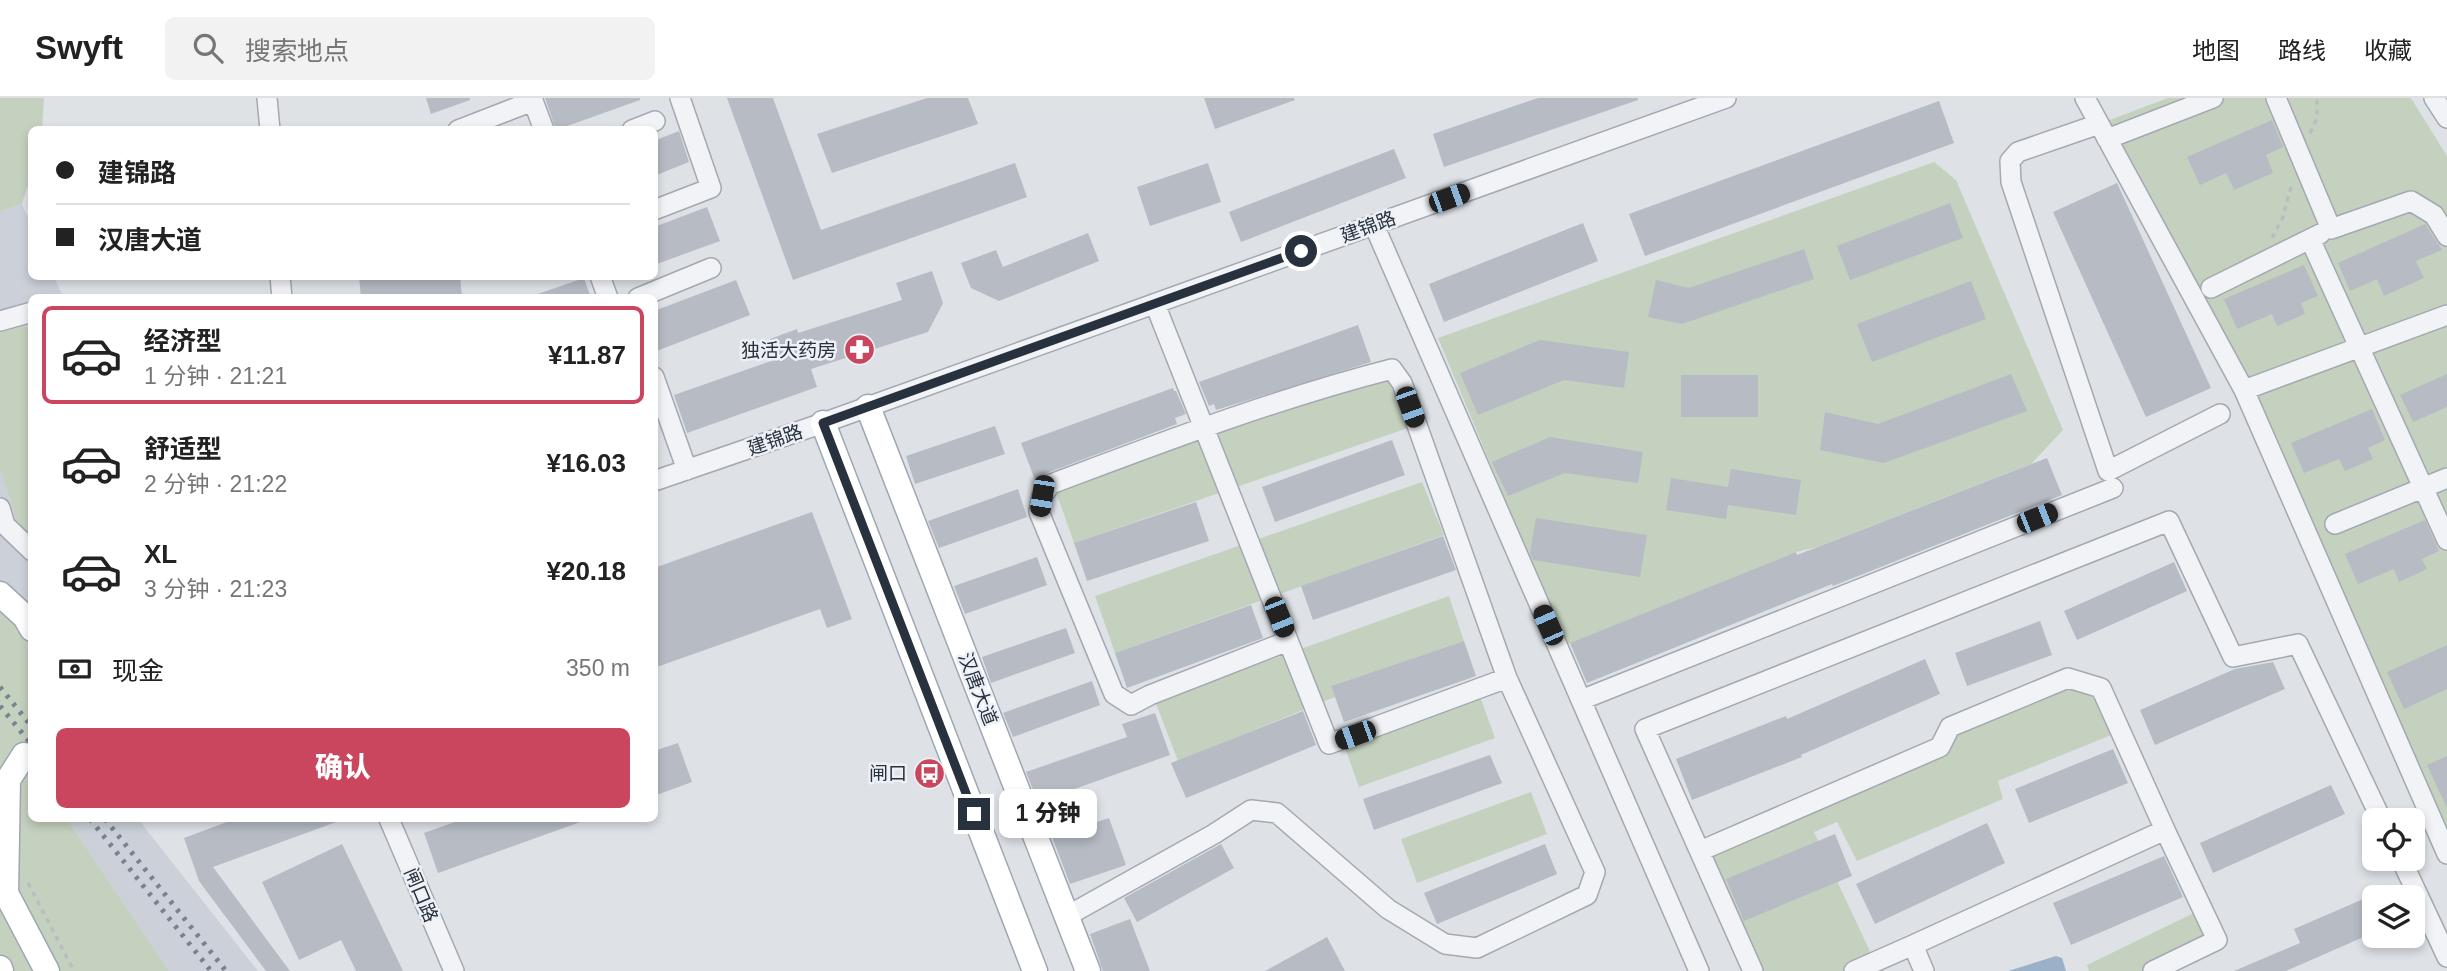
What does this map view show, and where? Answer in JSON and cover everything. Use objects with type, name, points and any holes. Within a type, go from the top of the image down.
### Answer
[{"type":"main road","name":"汉唐大道","points":[[868,408],[1088,971]]},
{"type":"main road","points":[[823,423],[1035,971]]},
{"type":"main road","points":[[0,594],[28,622]]},
{"type":"main road","points":[[24,755],[8,780],[6,892],[47,971]]},
{"type":"street","points":[[267,98],[270,126]]},
{"type":"street","points":[[658,208],[711,188],[680,98]]},
{"type":"street","name":"建锦路","points":[[658,480],[868,408],[1726,98]]},
{"type":"street","points":[[2085,98],[2244,390],[2446,847]]},
{"type":"street","points":[[2213,98],[2103,132],[2018,152],[2010,160],[2011,182],[2108,471],[2220,414]]},
{"type":"street","points":[[2276,98],[2331,229]]},
{"type":"street","points":[[2434,98],[2447,118]]},
{"type":"street","points":[[468,126],[532,99],[542,126]]},
{"type":"street","points":[[642,126],[655,121]]},
{"type":"street","points":[[2211,288],[2331,229],[2411,201],[2434,215],[2447,236]]},
{"type":"street","points":[[1374,225],[1699,971]]},
{"type":"street","points":[[2310,239],[2447,540]]},
{"type":"street","points":[[649,294],[711,268]]},
{"type":"street","points":[[1155,304],[1329,744],[1507,678]]},
{"type":"street","points":[[0,321],[28,313]]},
{"type":"street","points":[[2244,390],[2447,314]]},
{"type":"street","points":[[1067,916],[1251,810],[1278,813],[1388,909],[1445,944],[1477,948],[1587,895],[1595,872],[1507,678],[1402,383],[1392,369],[1328,385],[1203,427],[1051,484],[1042,496],[1039,512],[1114,694],[1131,705],[1288,641]]},
{"type":"street","points":[[658,388],[687,470]]},
{"type":"street","points":[[2335,524],[2447,478]]},
{"type":"street","points":[[1581,700],[2113,488]]},
{"type":"street","points":[[0,508],[5,525],[28,547]]},
{"type":"street","points":[[1753,971],[1645,729],[2169,521],[2233,657],[2298,644],[2376,808]]},
{"type":"street","points":[[1700,851],[1940,747],[1950,727],[2067,678],[2101,688],[2217,940],[2153,971]]},
{"type":"street","name":"闸口路","points":[[390,822],[454,971]]},
{"type":"street","points":[[1854,971],[2165,830]]},
{"type":"street","points":[[2407,871],[2447,957]]},
{"type":"street","points":[[1913,945],[1924,971]]},
{"type":"path","points":[[24,873],[74,971]]},
{"type":"shaded area","points":[[22,204],[28,218],[28,280],[55,280],[62,294],[28,294],[28,620],[0,582],[0,211]]},
{"type":"shaded area","points":[[69,822],[140,822],[258,971],[169,971]]},
{"type":"green space","points":[[0,98],[44,98],[42,126],[28,126],[28,187],[22,204],[0,211]]},
{"type":"green space","points":[[2168,98],[2411,98],[2447,156],[2447,854],[2244,390],[2099,124]]},
{"type":"green space","points":[[1934,162],[1956,180],[2063,430],[2031,464],[1817,547],[1796,552],[1566,645],[1438,338]]},
{"type":"green space","points":[[17,326],[28,328],[28,535],[19,527],[0,468],[0,330]]},
{"type":"green space","points":[[1389,374],[1408,428],[1074,543],[1055,489]]},
{"type":"green space","points":[[1422,482],[1444,535],[1115,653],[1095,596]]},
{"type":"green space","points":[[0,594],[28,626],[28,748],[24,755],[28,761],[28,822],[69,822],[169,971],[0,971]]},
{"type":"green space","points":[[1449,596],[1464,641],[1331,686],[1335,697],[1178,761],[1155,701]]},
{"type":"green space","points":[[2068,678],[2101,688],[2121,731],[1998,781],[2003,799],[1857,861],[1837,822],[1814,832],[1875,962],[1854,971],[1753,971],[1700,851],[1940,747],[1950,727]]},
{"type":"green space","points":[[1481,699],[1495,738],[1359,787],[1345,748]]},
{"type":"green space","points":[[1531,792],[1547,834],[1417,883],[1401,839]]},
{"type":"green space","points":[[2202,909],[2217,940],[2153,971],[2089,971],[2087,965]]},
{"type":"water","points":[[2056,956],[2062,958],[2066,971],[2008,971]]},
{"type":"building","points":[[426,98],[470,98],[470,100],[431,114]]},
{"type":"building","points":[[545,98],[640,98],[567,126],[555,126]]},
{"type":"building","points":[[727,98],[773,98],[821,230],[1015,163],[1027,197],[793,280]]},
{"type":"building","points":[[927,98],[968,98],[978,124],[832,173],[817,134]]},
{"type":"building","points":[[1204,98],[1294,98],[1295,100],[1215,129]]},
{"type":"building","points":[[1538,98],[1638,100],[1444,167],[1433,134]]},
{"type":"building","points":[[1939,101],[1954,143],[1645,256],[1629,214]]},
{"type":"building","points":[[2272,120],[2283,147],[2266,155],[2273,173],[2234,190],[2226,173],[2200,185],[2187,157]]},
{"type":"building","points":[[679,131],[689,162],[658,174],[658,139]]},
{"type":"building","points":[[1394,149],[1406,178],[1241,242],[1229,212]]},
{"type":"building","points":[[1208,163],[1221,202],[1150,226],[1137,187]]},
{"type":"building","points":[[2117,183],[2211,388],[2146,417],[2053,212]]},
{"type":"building","points":[[1950,203],[1963,238],[1850,280],[1837,246]]},
{"type":"building","points":[[707,207],[720,241],[658,264],[658,225]]},
{"type":"building","points":[[1583,223],[1598,261],[1444,322],[1429,284]]},
{"type":"building","points":[[2425,224],[2442,250],[2416,261],[2424,278],[2384,296],[2377,279],[2350,291],[2338,263]]},
{"type":"building","points":[[1088,233],[1099,261],[999,301],[971,288],[961,263],[996,250],[1003,267]]},
{"type":"building","points":[[1804,249],[1814,279],[1682,324],[1648,317],[1656,280],[1689,288]]},
{"type":"building","points":[[2304,265],[2318,296],[2301,303],[2305,314],[2277,326],[2272,314],[2237,329],[2224,299]]},
{"type":"building","points":[[932,271],[943,303],[928,332],[811,369],[817,387],[687,433],[674,395],[777,359],[770,339],[797,329],[798,333],[902,300],[896,283]]},
{"type":"building","points":[[359,280],[460,280],[462,294],[361,294]]},
{"type":"building","points":[[585,280],[590,294],[538,294]]},
{"type":"building","points":[[736,280],[750,315],[658,350],[658,309]]},
{"type":"building","points":[[1971,281],[1986,319],[1872,362],[1857,324]]},
{"type":"building","points":[[1358,325],[1371,362],[1216,410],[1214,404],[1209,406],[1199,382]]},
{"type":"building","points":[[1540,340],[1629,352],[1624,388],[1564,380],[1478,415],[1460,373]]},
{"type":"building","points":[[2011,374],[2027,411],[1884,463],[1820,450],[1825,412],[1878,424]]},
{"type":"building","points":[[2447,374],[2447,407],[2413,422],[2400,395]]},
{"type":"building","points":[[1681,375],[1758,375],[1758,417],[1681,417]]},
{"type":"building","points":[[1173,388],[1186,414],[1175,418],[1177,424],[1047,473],[1035,480],[1021,443]]},
{"type":"building","points":[[2372,409],[2385,440],[2368,448],[2373,459],[2345,471],[2339,459],[2304,473],[2291,443]]},
{"type":"building","points":[[995,426],[1005,454],[915,484],[906,456]]},
{"type":"building","points":[[1550,437],[1643,452],[1638,483],[1565,473],[1508,496],[1492,462]]},
{"type":"building","points":[[1392,440],[1405,475],[1275,522],[1262,487]]},
{"type":"building","points":[[2047,458],[2062,495],[1587,683],[1570,643],[1796,552],[1797,555]]},
{"type":"building","points":[[1731,469],[1801,480],[1796,515],[1728,505],[1726,519],[1666,510],[1671,478],[1728,487]]},
{"type":"building","points":[[1018,489],[1027,517],[939,548],[928,521]]},
{"type":"building","points":[[1196,502],[1209,541],[1087,581],[1074,543]]},
{"type":"building","points":[[812,512],[852,619],[827,628],[820,609],[658,667],[658,567]]},
{"type":"building","points":[[1536,518],[1647,535],[1640,577],[1533,560],[1530,553]]},
{"type":"building","points":[[2425,520],[2439,551],[2422,559],[2427,569],[2399,582],[2394,569],[2358,584],[2345,554]]},
{"type":"building","points":[[1443,536],[1456,570],[1313,620],[1301,586]]},
{"type":"building","points":[[1037,557],[1047,585],[965,614],[954,586]]},
{"type":"building","points":[[2174,562],[2187,591],[2077,640],[2064,611]]},
{"type":"building","points":[[1251,605],[1263,638],[1127,688],[1115,653]]},
{"type":"building","points":[[2040,621],[2052,655],[1967,686],[1955,653]]},
{"type":"building","points":[[1066,628],[1075,653],[991,683],[982,657]]},
{"type":"building","points":[[1464,641],[1476,676],[1344,722],[1331,686]]},
{"type":"building","points":[[2447,645],[2447,689],[2404,709],[2387,672]]},
{"type":"building","points":[[1925,659],[1940,694],[1801,755],[1802,757],[1692,800],[1676,759],[1786,716],[1787,719]]},
{"type":"building","points":[[2273,662],[2285,689],[2155,745],[2140,710],[2235,669]]},
{"type":"building","points":[[1092,681],[1100,705],[1013,737],[1003,713]]},
{"type":"building","points":[[1303,711],[1316,745],[1186,798],[1171,763]]},
{"type":"building","points":[[1155,713],[1170,755],[1038,802],[1026,772],[1127,737],[1122,724]]},
{"type":"building","points":[[678,743],[692,782],[658,795],[658,750]]},
{"type":"building","points":[[2113,749],[2128,783],[2029,823],[2015,789]]},
{"type":"building","points":[[1490,755],[1502,783],[1374,830],[1363,799]]},
{"type":"building","points":[[2447,756],[2447,808],[2427,765]]},
{"type":"building","points":[[2331,785],[2345,814],[2213,873],[2200,843]]},
{"type":"building","points":[[1109,818],[1126,865],[1070,884],[1052,837]]},
{"type":"building","points":[[227,822],[336,822],[213,867],[290,971],[266,971],[199,881],[184,838]]},
{"type":"building","points":[[455,822],[580,822],[438,873],[424,833]]},
{"type":"building","points":[[1987,823],[2005,863],[1875,924],[1856,884]]},
{"type":"building","points":[[1835,834],[1852,876],[1744,921],[1726,879]]},
{"type":"building","points":[[342,844],[403,971],[356,971],[341,940],[299,960],[262,882]]},
{"type":"building","points":[[1221,844],[1234,868],[1137,922],[1124,898]]},
{"type":"building","points":[[1545,844],[1557,874],[1437,924],[1424,893]]},
{"type":"building","points":[[2164,856],[2183,897],[2071,945],[2053,903]]},
{"type":"building","points":[[2362,900],[2362,938],[2286,971],[2234,971],[2300,943],[2294,929]]},
{"type":"building","points":[[1130,919],[1150,971],[1103,971],[1090,934]]},
{"type":"building","points":[[1327,937],[1345,971],[1265,971]]},
{"type":"railway","points":[[0,687],[28,722]]},
{"type":"railway","points":[[0,706],[28,740]]},
{"type":"railway","points":[[92,822],[211,971]]},
{"type":"railway","points":[[107,822],[226,971]]},
{"type":"place","name":"独活大药房","points":[[859,350]]},
{"type":"place","name":"闸口","points":[[930,773]]},
{"type":"route","points":[[974,814],[823,423],[1301,251]]}]
